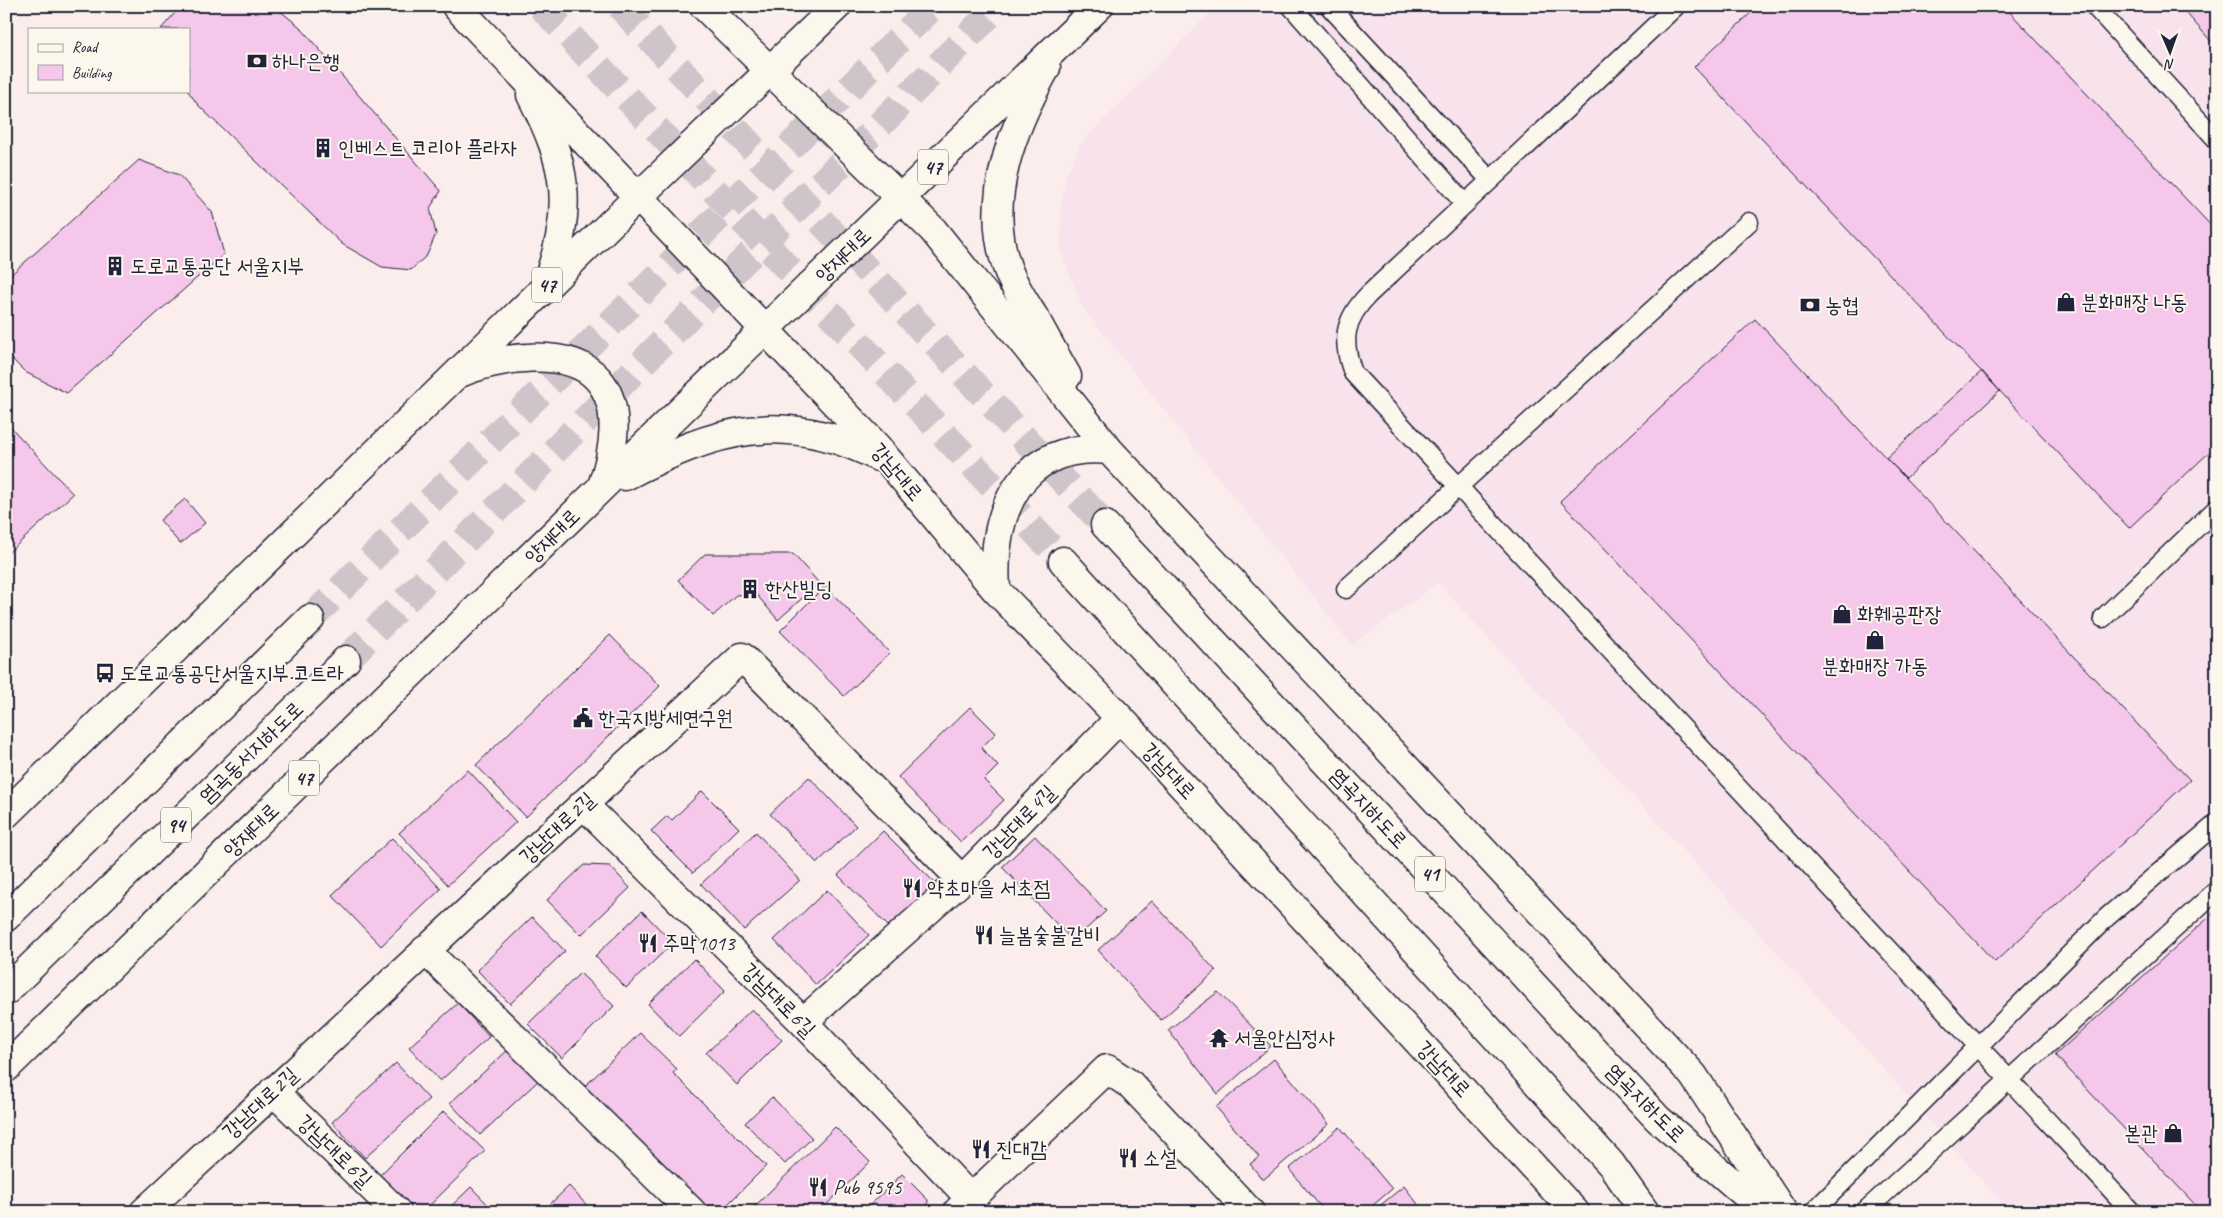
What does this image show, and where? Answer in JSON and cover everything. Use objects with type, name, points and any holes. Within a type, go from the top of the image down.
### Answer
[{"type":"main road","points":[[456,6],[508,60],[542,118],[554,146],[562,173],[563,224],[557,253],[545,286]]},
{"type":"main road","points":[[704,6],[933,230],[1109,450],[1693,1075],[1783,1212]]},
{"type":"main road","name":"47","points":[[6,814],[545,286],[768,70],[837,6]]},
{"type":"main road","points":[[1099,6],[1061,41],[1029,101],[1002,174],[998,198],[998,228],[1007,268],[1018,291],[1109,450]]},
{"type":"main road","name":"양재대로","points":[[6,1068],[1099,6]]},
{"type":"main road","name":"강남대로","points":[[508,60],[766,329],[888,462],[996,590],[1120,718],[1575,1212]]},
{"type":"main road","points":[[456,374],[474,366],[516,358],[566,361],[585,368],[598,379],[606,390],[611,410],[613,446],[610,465],[601,488]]},
{"type":"main road","points":[[601,488],[686,446],[723,434],[756,429],[792,429],[844,440],[888,462]]},
{"type":"main road","points":[[996,590],[995,560],[1000,525],[1004,510],[1014,489],[1036,468],[1059,455],[1082,449],[1109,450]]},
{"type":"main road","name":"염곡지하도로","points":[[1105,525],[1658,1119],[1766,1212]]},
{"type":"main road","points":[[1063,561],[1611,1164],[1645,1212]]},
{"type":"main road","name":"94","points":[[6,917],[310,619]]},
{"type":"main road","name":"강남대로2길","points":[[144,1212],[742,657],[962,880]]},
{"type":"main road","name":"염곡동서지하도로","points":[[6,990],[346,660]]},
{"type":"main road","name":"강남대로4길","points":[[803,1022],[962,880],[1120,718]]},
{"type":"main road","name":"강남대로6길","points":[[582,804],[803,1022],[964,1206],[1107,1069],[1131,1085],[1250,1212]]},
{"type":"main road","points":[[425,950],[692,1212]]},
{"type":"main road","name":"강남대로6길","points":[[273,1091],[397,1212]]},
{"type":"lane","points":[[1291,6],[1465,204]]},
{"type":"lane","points":[[1329,6],[1490,180]]},
{"type":"lane","points":[[1676,6],[1356,307],[1349,322],[1346,342],[1348,358],[1353,373],[2132,1212]]},
{"type":"lane","points":[[2094,6],[2217,140]]},
{"type":"lane","points":[[1346,589],[1749,222]]},
{"type":"lane","points":[[2103,618],[2217,508]]},
{"type":"lane","points":[[1813,1212],[2107,917],[2217,823]]},
{"type":"lane","points":[[1864,1212],[2217,890]]},
{"type":"shaded area","name":"화훼공판장","points":[[1217,6],[2217,6],[2217,1212],[2010,1212],[1885,1070],[1438,583],[1352,645],[1083,308],[1061,251],[1061,204],[1067,174],[1082,142]]},
{"type":"building","name":"인베스트 코리아 플라자","points":[[181,6],[274,6],[300,27],[441,191],[430,208],[436,234],[427,255],[411,270],[382,267],[342,244],[198,105],[189,92],[190,28],[162,28]]},
{"type":"building","name":"분화매장 나동","points":[[1758,6],[2004,6],[2217,232],[2217,445],[2129,528],[1694,67]]},
{"type":"building","points":[[2180,6],[2217,6],[2217,48]]},
{"type":"building","name":"도로교통공단 서울지부","points":[[139,160],[179,175],[212,212],[224,254],[67,393],[25,372],[6,353],[6,279]]},
{"type":"building","name":"분화매장 가동","points":[[1755,319],[2190,780],[1995,962],[1560,501]]},
{"type":"building","points":[[1982,371],[2000,391],[1906,478],[1886,458]]},
{"type":"building","points":[[6,422],[73,494],[6,555]]},
{"type":"building","points":[[185,499],[205,523],[180,544],[160,520]]},
{"type":"building","name":"한산빌딩","points":[[705,554],[793,554],[819,583],[778,620],[756,594],[736,595],[713,616],[678,580]]},
{"type":"building","points":[[825,586],[890,653],[844,696],[780,631]]},
{"type":"building","points":[[610,635],[660,686],[526,817],[476,765]]},
{"type":"building","points":[[970,707],[996,733],[981,748],[998,766],[984,780],[1004,800],[961,842],[898,777]]},
{"type":"building","points":[[468,770],[516,822],[448,885],[399,833]]},
{"type":"building","points":[[809,777],[856,826],[817,863],[770,814]]},
{"type":"building","points":[[702,791],[739,828],[693,873],[651,831],[667,816],[672,820]]},
{"type":"building","points":[[883,831],[935,883],[890,928],[838,875]]},
{"type":"building","points":[[756,832],[800,880],[744,930],[701,884]]},
{"type":"building","points":[[1035,836],[1106,911],[1073,941],[1002,867]]},
{"type":"building","points":[[392,838],[441,889],[381,946],[332,895]]},
{"type":"building","points":[[584,865],[610,866],[630,888],[581,935],[547,900]]},
{"type":"building","points":[[827,890],[869,935],[816,985],[774,940]]},
{"type":"building","points":[[1152,901],[1216,971],[1161,1020],[1098,950]]},
{"type":"building","name":"본관","points":[[2217,910],[2217,1212],[2202,1212],[2055,1055]]},
{"type":"building","points":[[642,911],[673,943],[626,988],[595,956]]},
{"type":"building","points":[[532,917],[565,951],[510,1004],[477,970]]},
{"type":"building","points":[[694,959],[725,991],[679,1036],[648,1004]]},
{"type":"building","points":[[580,973],[614,1006],[562,1058],[528,1024]]},
{"type":"building","name":"서울안심정사","points":[[1218,992],[1271,1046],[1218,1094],[1168,1030]]},
{"type":"building","points":[[458,1003],[489,1037],[440,1081],[409,1047]]},
{"type":"building","points":[[752,1009],[782,1040],[737,1085],[706,1053]]},
{"type":"building","points":[[640,1033],[677,1069],[673,1073],[766,1166],[720,1212],[709,1212],[585,1086]]},
{"type":"building","points":[[509,1049],[539,1080],[480,1135],[450,1103]]},
{"type":"building","points":[[1274,1059],[1329,1124],[1263,1180],[1250,1164],[1259,1157],[1216,1107]]},
{"type":"building","points":[[396,1063],[429,1099],[365,1158],[332,1122]]},
{"type":"building","points":[[772,1097],[812,1138],[785,1164],[745,1123]]},
{"type":"building","points":[[444,1111],[485,1151],[423,1212],[412,1212],[378,1177]]},
{"type":"building","points":[[835,1127],[870,1162],[819,1212],[749,1212]]},
{"type":"building","points":[[1340,1127],[1392,1189],[1365,1212],[1325,1212],[1289,1169]]},
{"type":"building","points":[[902,1174],[928,1200],[927,1212],[863,1212]]},
{"type":"building","points":[[569,1186],[593,1212],[542,1212]]},
{"type":"building","points":[[1404,1186],[1424,1212],[1372,1212]]},
{"type":"building","points":[[471,1187],[495,1212],[445,1212]]},
{"type":"tunnel","points":[[541,6],[1063,561]]},
{"type":"tunnel","points":[[620,6],[1105,525]]},
{"type":"tunnel","points":[[310,619],[933,6]]},
{"type":"tunnel","points":[[346,660],[998,6]]},
{"type":"place","name":"하나은행","points":[[257,61]]},
{"type":"place","name":"인베스트 코리아 플라자","points":[[323,148]]},
{"type":"place","name":"도로교통공단 서울지부","points":[[115,266]]},
{"type":"place","name":"분화매장 나동","points":[[2066,302]]},
{"type":"place","name":"농협","points":[[1810,305]]},
{"type":"place","name":"한산빌딩","points":[[750,589]]},
{"type":"place","name":"화훼공판장","points":[[1842,614]]},
{"type":"place","name":"분화매장 가동","points":[[1875,640]]},
{"type":"place","name":"도로교통공단서울지부.코트라","points":[[105,673]]},
{"type":"place","name":"한국지방세연구원","points":[[583,718]]},
{"type":"place","name":"약초마을 서초점","points":[[912,888]]},
{"type":"place","name":"늘봄숯불갈비","points":[[984,935]]},
{"type":"place","name":"주막1013","points":[[648,943]]},
{"type":"place","name":"서울안심정사","points":[[1219,1038]]},
{"type":"place","name":"본관","points":[[2173,1133]]},
{"type":"place","name":"진대감","points":[[981,1149]]},
{"type":"place","name":"소설","points":[[1128,1158]]},
{"type":"place","name":"Pub 9595","points":[[818,1187]]}]
